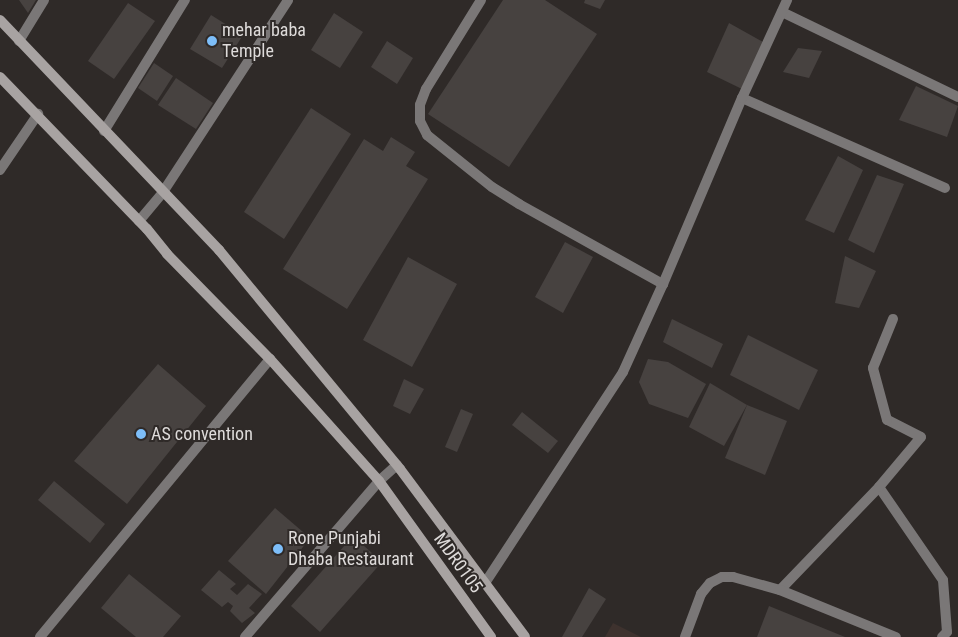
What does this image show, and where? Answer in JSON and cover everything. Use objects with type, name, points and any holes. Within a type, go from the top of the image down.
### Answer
[{"type":"main road","name":"MDR0105","points":[[0,20],[219,250],[397,465],[525,637]]},
{"type":"main road","name":"MDR0105","points":[[0,77],[38,114],[140,221],[167,254],[270,359],[379,481],[491,637]]},
{"type":"street","points":[[19,41],[44,0]]},
{"type":"street","points":[[104,130],[185,0]]},
{"type":"street","points":[[140,221],[163,192],[288,0]]},
{"type":"street","points":[[481,0],[426,89],[420,105],[420,121],[427,135],[492,187],[512,200],[664,284]]},
{"type":"street","points":[[485,583],[622,372],[664,284],[742,98],[787,0]]},
{"type":"street","points":[[782,12],[958,97]]},
{"type":"street","points":[[742,98],[945,188]]},
{"type":"street","points":[[0,170],[38,114]]},
{"type":"street","points":[[780,590],[879,487],[921,437],[887,420],[873,368],[893,320]]},
{"type":"street","points":[[40,637],[270,359]]},
{"type":"street","points":[[245,637],[379,481],[397,465]]},
{"type":"street","points":[[879,487],[943,580],[947,632],[942,637]]},
{"type":"street","points":[[685,637],[702,594],[710,583],[722,577],[733,577],[780,590],[896,637]]},
{"type":"shaded area","points":[[613,623],[641,637],[605,637]]},
{"type":"building","points":[[19,0],[36,0],[28,13]]},
{"type":"building","points":[[503,0],[545,0],[597,34],[509,167],[428,114]]},
{"type":"building","points":[[585,0],[605,0],[600,9],[584,3]]},
{"type":"building","points":[[128,3],[155,21],[114,79],[88,61]]},
{"type":"building","points":[[334,13],[363,32],[340,68],[311,50]]},
{"type":"building","points":[[211,15],[243,35],[222,68],[190,49]]},
{"type":"building","points":[[729,23],[763,42],[742,89],[707,72]]},
{"type":"building","points":[[387,41],[413,58],[397,84],[371,67]]},
{"type":"building","points":[[798,48],[822,51],[809,78],[783,72]]},
{"type":"building","points":[[154,63],[173,76],[157,101],[138,88]]},
{"type":"building","points":[[176,78],[213,103],[196,129],[158,105]]},
{"type":"building","points":[[916,86],[958,106],[947,137],[899,120]]},
{"type":"building","points":[[311,108],[351,134],[284,239],[244,212]]},
{"type":"building","points":[[391,137],[415,152],[406,166],[428,179],[347,309],[283,269],[364,139],[383,151]]},
{"type":"building","points":[[838,156],[863,170],[834,233],[805,220]]},
{"type":"building","points":[[877,175],[904,184],[874,253],[848,240]]},
{"type":"building","points":[[565,242],[593,257],[563,313],[535,297]]},
{"type":"building","points":[[845,256],[876,271],[859,308],[835,303]]},
{"type":"building","points":[[408,257],[457,284],[412,367],[363,340]]},
{"type":"building","points":[[672,319],[723,344],[712,368],[663,342]]},
{"type":"building","points":[[748,335],[818,370],[799,410],[730,375]]},
{"type":"building","points":[[648,359],[668,362],[706,384],[688,418],[649,404],[639,382]]},
{"type":"building","name":"AS convention","points":[[158,364],[206,406],[127,504],[74,461]]},
{"type":"building","points":[[404,379],[424,389],[410,414],[393,406]]},
{"type":"building","points":[[710,383],[747,405],[724,446],[689,427]]},
{"type":"building","points":[[747,405],[787,421],[765,475],[725,458]]},
{"type":"building","points":[[461,409],[473,414],[457,452],[445,447]]},
{"type":"building","points":[[522,412],[558,441],[548,453],[512,425]]},
{"type":"building","points":[[54,481],[105,524],[90,543],[38,500]]},
{"type":"building","points":[[275,508],[310,538],[266,594],[228,561]]},
{"type":"building","points":[[353,536],[382,562],[320,632],[291,606]]},
{"type":"building","points":[[219,570],[236,584],[230,589],[237,595],[248,584],[262,594],[249,608],[255,613],[242,623],[230,611],[233,606],[228,602],[222,607],[201,590]]},
{"type":"building","points":[[129,574],[181,616],[163,637],[136,637],[101,608]]},
{"type":"building","points":[[589,588],[606,599],[582,637],[562,637]]},
{"type":"building","points":[[769,606],[845,637],[757,637]]},
{"type":"place","name":"mehar baba Temple","points":[[212,41]]},
{"type":"place","name":"AS convention","points":[[141,434]]},
{"type":"place","name":"Rone Punjabi Dhaba Restaurant","points":[[278,549]]}]
